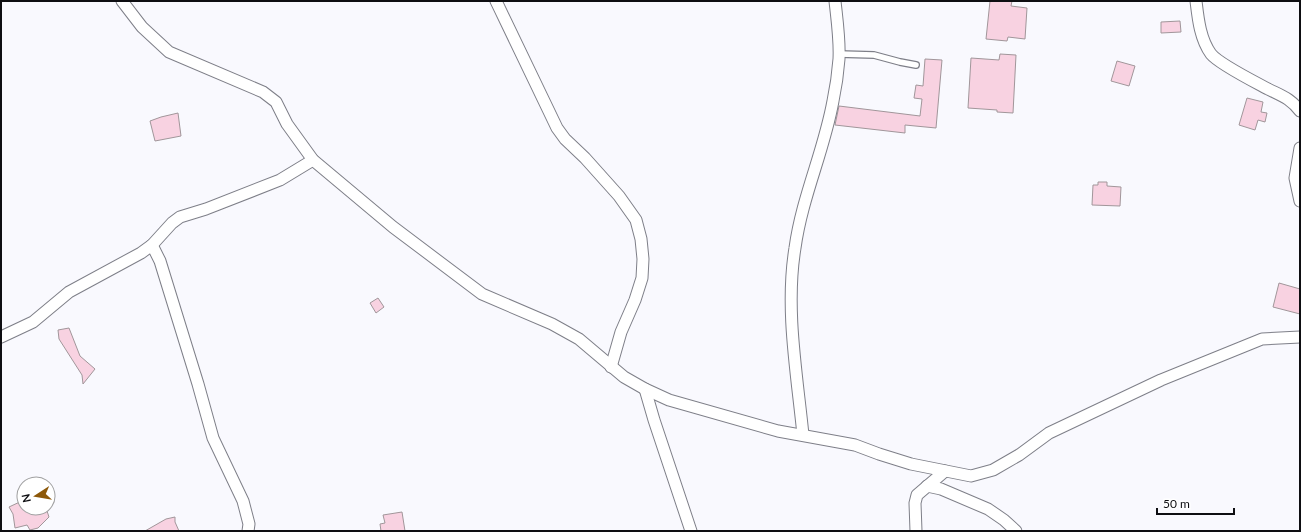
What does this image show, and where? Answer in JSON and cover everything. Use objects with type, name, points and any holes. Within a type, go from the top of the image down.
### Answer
[{"type":"street","points":[[122,1],[142,27],[169,52],[263,92],[276,102],[287,124],[313,160],[393,227],[482,294],[552,324],[579,339],[624,377],[645,389],[668,400],[712,413],[778,431],[855,445],[911,464],[971,476],[993,470],[1019,455],[1049,433],[1161,380],[1262,340],[1300,337]]},
{"type":"street","points":[[496,1],[557,128],[565,139],[585,158],[619,196],[636,220],[641,239],[643,259],[642,278],[635,300],[621,332],[611,367]]},
{"type":"street","points":[[804,435],[792,329],[792,280],[795,248],[807,192],[821,149],[833,101],[838,54],[835,1]]},
{"type":"street","points":[[1196,1],[1199,22],[1205,42],[1211,54],[1244,76],[1292,101],[1300,111]]},
{"type":"street","points":[[1300,148],[1295,178],[1300,201]]},
{"type":"street","points":[[1,337],[33,322],[69,292],[152,246],[172,223],[180,217],[206,209],[280,180],[313,160]]},
{"type":"street","points":[[152,246],[160,261],[213,438],[243,501],[249,524],[248,531]]},
{"type":"street","points":[[645,389],[691,531]]},
{"type":"street","points":[[916,531],[915,503],[918,495],[945,471]]},
{"type":"street","points":[[927,486],[941,489],[988,509],[1004,520],[1016,531]]},
{"type":"lane","points":[[838,54],[874,55],[900,62],[916,64]]},
{"type":"building","points":[[990,1],[1012,1],[1011,6],[1027,8],[1025,39],[1008,37],[1007,41],[986,39]]},
{"type":"building","points":[[1180,21],[1181,32],[1161,33],[1161,22]]},
{"type":"building","points":[[1000,54],[1016,55],[1013,113],[997,112],[997,110],[968,108],[971,58],[999,60]]},
{"type":"building","points":[[925,59],[942,60],[936,128],[905,125],[905,133],[835,125],[839,106],[920,116],[922,99],[914,98],[916,85],[923,86]]},
{"type":"building","points":[[1117,61],[1135,66],[1129,86],[1111,81]]},
{"type":"building","points":[[1247,98],[1263,102],[1261,112],[1267,113],[1265,122],[1258,120],[1255,130],[1239,125]]},
{"type":"building","points":[[178,113],[181,136],[155,141],[150,121]]},
{"type":"building","points":[[1098,182],[1107,182],[1107,186],[1121,187],[1120,206],[1092,205],[1093,185],[1098,185]]},
{"type":"building","points":[[1279,283],[1300,289],[1300,314],[1273,307]]},
{"type":"building","points":[[378,298],[384,307],[376,313],[370,303]]},
{"type":"building","points":[[69,328],[80,356],[95,369],[83,384],[82,375],[59,339],[58,330]]},
{"type":"building","points":[[16,504],[16,516],[49,517],[38,528],[30,530],[27,525],[15,528],[13,514],[9,507]]},
{"type":"building","points":[[402,512],[405,531],[381,531],[380,524],[385,523],[383,515]]},
{"type":"building","points":[[175,517],[175,522],[179,531],[145,531],[166,519]]}]
